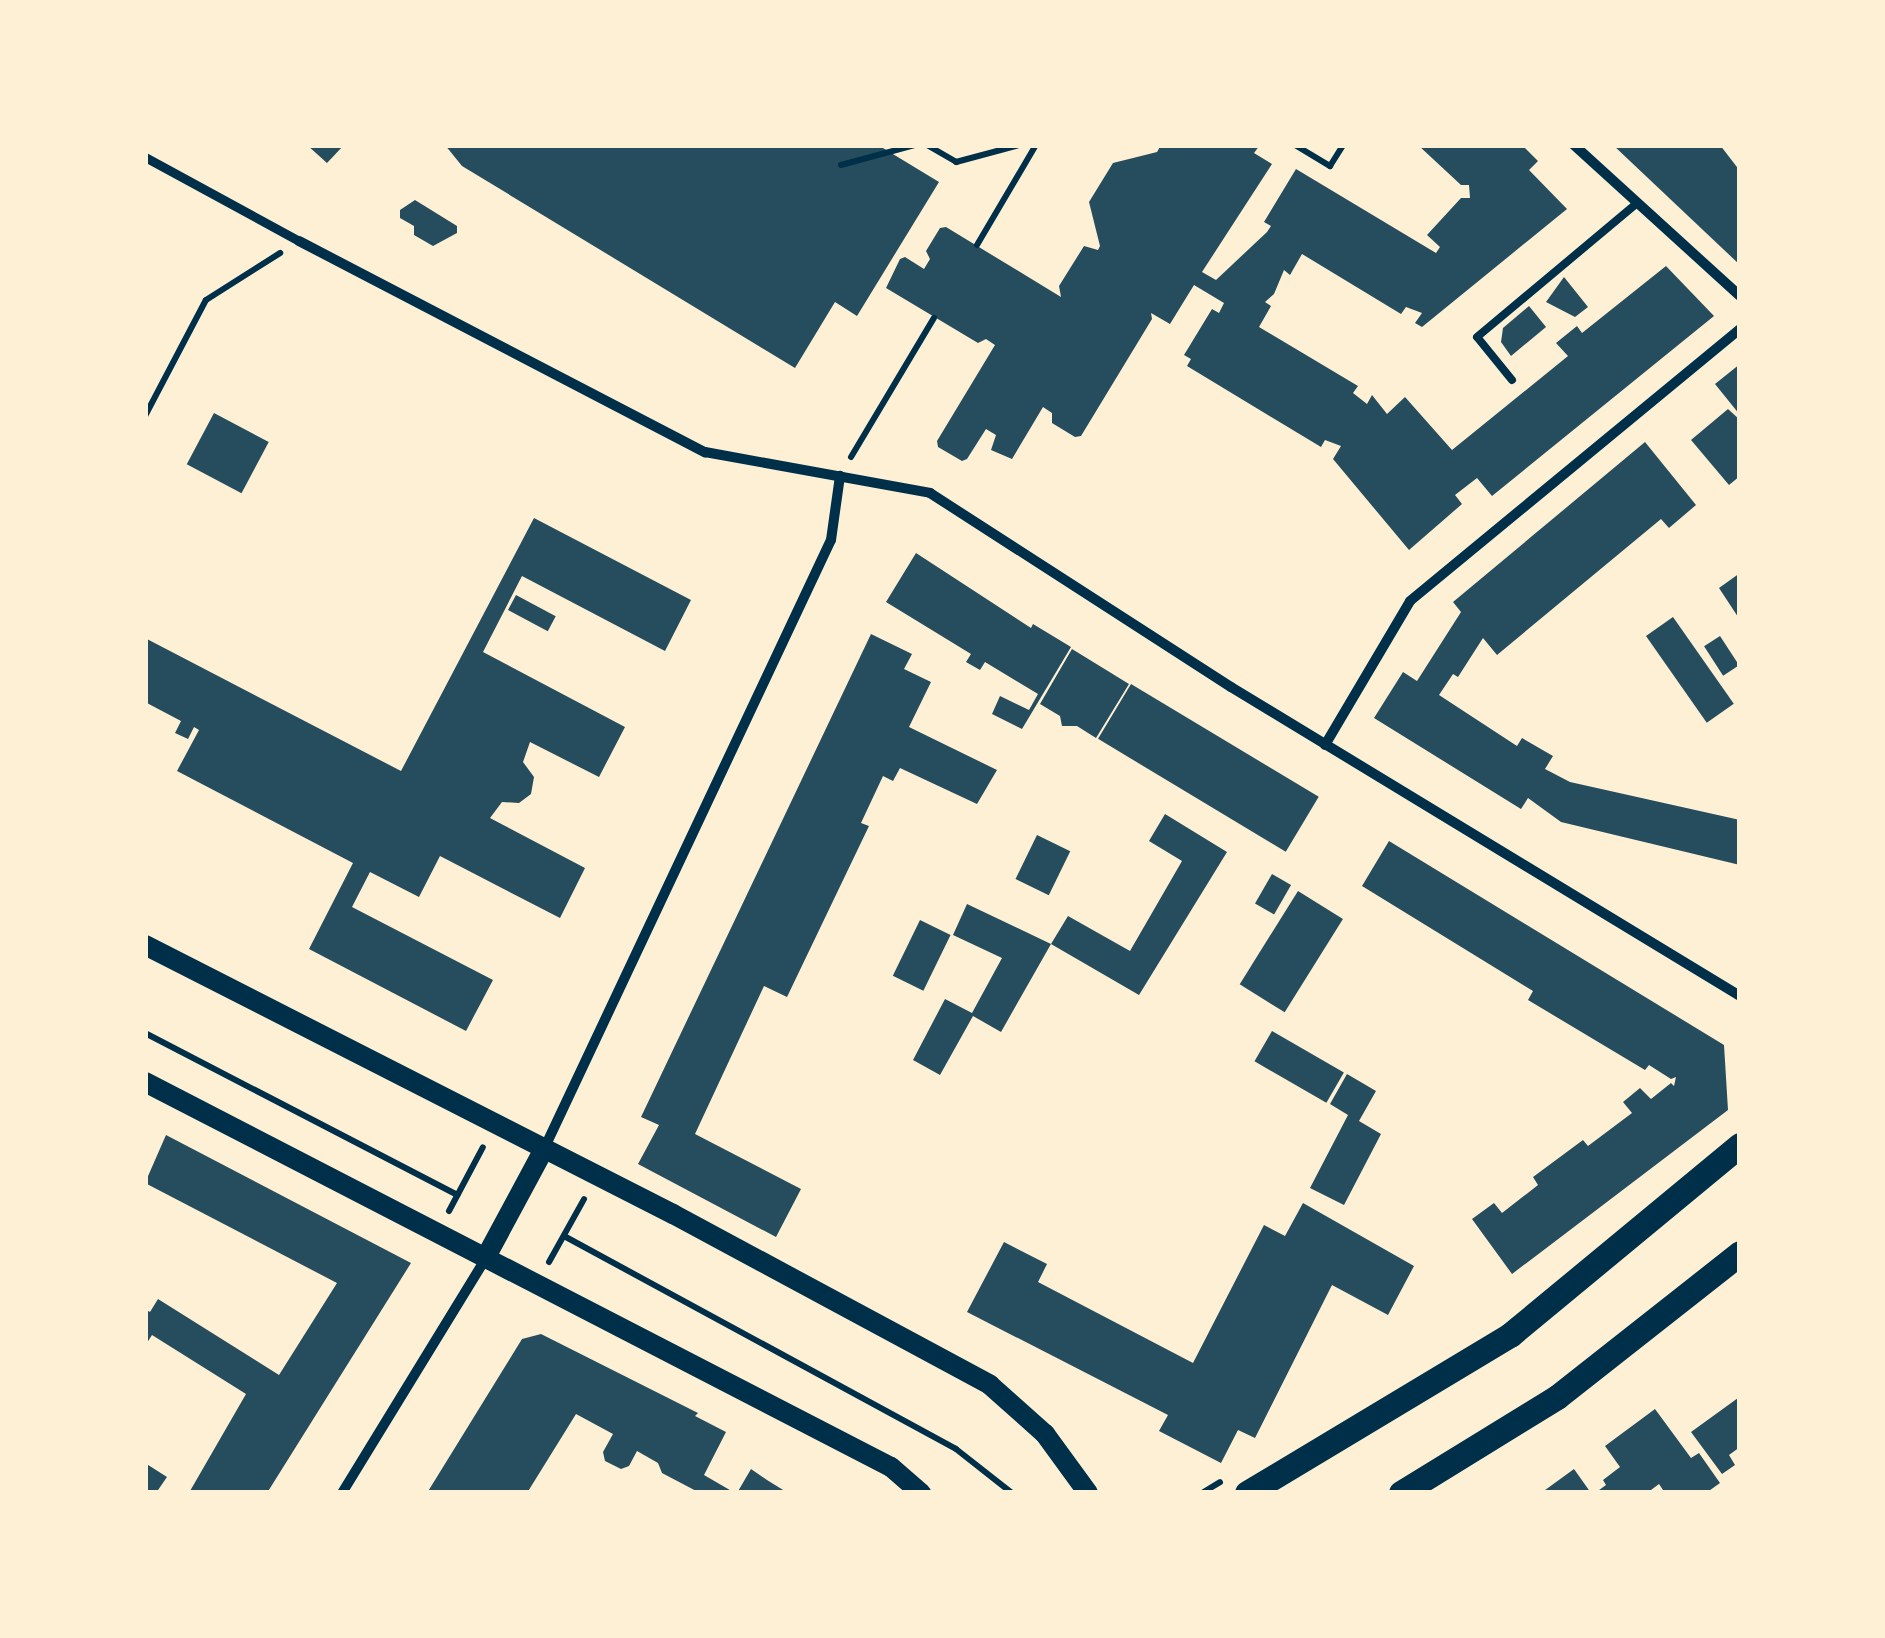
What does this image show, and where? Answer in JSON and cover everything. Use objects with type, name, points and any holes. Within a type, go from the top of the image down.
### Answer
[{"type":"main road","points":[[145,945],[597,1176],[990,1385],[1045,1434],[1088,1493]]},
{"type":"main road","points":[[145,1082],[892,1467],[921,1493]]},
{"type":"main road","points":[[1247,1493],[1510,1335],[1740,1145]]},
{"type":"main road","points":[[487,1255],[544,1149]]},
{"type":"main road","points":[[1401,1493],[1557,1397],[1740,1253]]},
{"type":"street","points":[[1574,145],[1740,296]]},
{"type":"street","points":[[145,157],[705,452],[930,493],[1325,745],[1740,996]]},
{"type":"street","points":[[1325,745],[1410,600],[1740,330]]},
{"type":"street","points":[[544,1149],[831,540],[840,476]]},
{"type":"street","points":[[342,1493],[487,1255]]},
{"type":"lane","points":[[1512,380],[1477,337],[1638,203]]},
{"type":"path","points":[[841,165],[915,145]]},
{"type":"path","points":[[928,145],[956,162],[1019,145]]},
{"type":"path","points":[[977,245],[1036,145]]},
{"type":"path","points":[[1294,145],[1330,166],[1342,145]]},
{"type":"path","points":[[145,416],[206,300],[299,241]]},
{"type":"path","points":[[840,476],[934,318]]},
{"type":"path","points":[[145,1033],[457,1196]]},
{"type":"path","points":[[439,1231],[495,1124]]},
{"type":"path","points":[[538,1282],[597,1176]]},
{"type":"path","points":[[564,1236],[956,1449],[1012,1493]]},
{"type":"building","points":[[307,145],[344,145],[327,163]]},
{"type":"building","points":[[445,145],[878,145],[939,182],[857,316],[835,302],[795,368],[462,166]]},
{"type":"building","points":[[1161,145],[1260,145],[1254,153],[1272,164],[1202,272],[1216,280],[1267,232],[1271,226],[1264,222],[1296,169],[1436,253],[1440,247],[1427,235],[1461,198],[1470,198],[1469,185],[1461,185],[1418,145],[1522,145],[1538,161],[1529,170],[1567,209],[1422,327],[1415,323],[1422,313],[1406,307],[1401,314],[1302,254],[1290,275],[1284,270],[1274,294],[1265,302],[1271,306],[1259,327],[1358,386],[1353,393],[1367,404],[1372,395],[1387,414],[1405,397],[1452,450],[1568,356],[1556,343],[1577,326],[1582,333],[1666,266],[1714,316],[1492,496],[1477,478],[1455,495],[1462,504],[1409,550],[1333,459],[1341,446],[1325,440],[1321,447],[1187,366],[1191,359],[1184,355],[1212,309],[1219,313],[1224,303],[1194,285],[1170,324],[1151,313],[1152,319],[1081,436],[1075,437],[1052,423],[1052,413],[1043,407],[1012,459],[991,450],[996,435],[986,429],[962,461],[938,447],[937,441],[995,345],[986,339],[978,343],[886,288],[900,259],[905,257],[924,269],[930,259],[926,251],[940,228],[946,227],[1061,297],[1059,286],[1084,246],[1098,250],[1100,246],[1089,202],[1113,163],[1157,152]]},
{"type":"building","points":[[1613,145],[1720,145],[1740,171],[1740,265]]},
{"type":"building","points":[[415,200],[457,226],[457,233],[433,246],[414,235],[414,226],[400,218],[400,210]]},
{"type":"building","points":[[1564,277],[1588,307],[1575,317],[1546,302]]},
{"type":"building","points":[[1529,306],[1546,327],[1511,356],[1501,342],[1503,328]]},
{"type":"building","points":[[1740,364],[1740,415],[1715,384]]},
{"type":"building","points":[[1728,409],[1740,420],[1740,476],[1729,485],[1691,440]]},
{"type":"building","points":[[214,413],[269,442],[242,493],[187,464]]},
{"type":"building","points":[[1645,442],[1696,505],[1669,528],[1661,519],[1497,655],[1483,638],[1458,677],[1453,674],[1439,695],[1517,746],[1522,738],[1553,756],[1545,769],[1570,782],[1740,820],[1740,865],[1561,822],[1528,798],[1521,809],[1374,718],[1403,672],[1417,681],[1461,612],[1453,602]]},
{"type":"building","points":[[534,518],[691,600],[665,651],[522,576],[483,652],[625,727],[599,777],[530,742],[523,762],[534,777],[531,794],[519,803],[502,802],[490,818],[585,868],[560,918],[440,856],[419,897],[370,872],[352,907],[493,980],[466,1031],[309,949],[353,863],[177,771],[199,730],[194,727],[188,739],[175,733],[181,721],[145,702],[145,638],[401,771]]},
{"type":"building","points":[[916,553],[1031,628],[1033,624],[1071,647],[1022,729],[992,714],[1000,696],[1029,710],[1038,694],[985,662],[980,670],[966,662],[971,654],[886,602]]},
{"type":"building","points":[[1740,573],[1740,620],[1719,588]]},
{"type":"building","points":[[516,595],[556,616],[548,631],[508,610]]},
{"type":"building","points":[[1673,617],[1734,704],[1707,723],[1646,636]]},
{"type":"building","points":[[871,634],[912,654],[904,669],[931,682],[909,727],[997,770],[977,804],[900,768],[893,781],[883,776],[861,823],[869,826],[787,997],[764,986],[695,1134],[801,1189],[776,1237],[638,1164],[659,1125],[641,1117]]},
{"type":"building","points":[[1720,636],[1739,665],[1723,676],[1704,646]]},
{"type":"building","points":[[1072,649],[1129,684],[1096,738],[1077,726],[1062,726],[1060,716],[1040,704]]},
{"type":"building","points":[[1131,684],[1319,797],[1286,852],[1098,739]]},
{"type":"building","points":[[1165,814],[1227,852],[1139,995],[1051,944],[1068,916],[1130,951],[1182,861],[1149,841]]},
{"type":"building","points":[[1037,835],[1070,851],[1049,895],[1016,879]]},
{"type":"building","points":[[1389,841],[1724,1045],[1728,1110],[1512,1274],[1472,1219],[1494,1203],[1502,1213],[1538,1185],[1533,1177],[1583,1140],[1588,1146],[1632,1113],[1623,1102],[1640,1088],[1651,1099],[1671,1083],[1674,1086],[1676,1077],[1671,1079],[1649,1065],[1645,1070],[1528,1000],[1533,991],[1362,886]]},
{"type":"building","points":[[1272,874],[1291,885],[1274,914],[1255,903]]},
{"type":"building","points":[[1298,891],[1343,919],[1285,1012],[1240,984]]},
{"type":"building","points":[[967,904],[1051,944],[1001,1032],[973,1016],[940,1075],[913,1060],[945,999],[972,1013],[1002,958],[953,935]]},
{"type":"building","points":[[920,920],[951,935],[923,991],[893,976]]},
{"type":"building","points":[[1272,1031],[1344,1072],[1326,1103],[1254,1061]]},
{"type":"building","points":[[1347,1074],[1376,1091],[1359,1121],[1381,1134],[1344,1205],[1310,1188],[1348,1115],[1330,1104]]},
{"type":"building","points":[[166,1135],[411,1263],[267,1493],[190,1491],[246,1394],[152,1335],[145,1346],[145,1309],[150,1312],[158,1299],[279,1375],[337,1283],[145,1183]]},
{"type":"building","points":[[1303,1203],[1414,1266],[1388,1315],[1332,1285],[1255,1438],[1238,1430],[1221,1463],[1159,1431],[1168,1415],[967,1312],[1004,1242],[1047,1264],[1038,1282],[1193,1363],[1264,1225],[1285,1236]]},
{"type":"building","points":[[541,1334],[698,1413],[695,1416],[726,1432],[704,1475],[735,1493],[700,1493],[662,1473],[658,1463],[637,1451],[629,1466],[621,1469],[605,1461],[603,1452],[613,1434],[576,1414],[527,1493],[427,1493],[522,1339]]},
{"type":"building","points":[[1738,1398],[1740,1447],[1729,1455],[1735,1465],[1722,1474],[1691,1432]]},
{"type":"building","points":[[1655,1409],[1691,1458],[1699,1453],[1720,1483],[1706,1493],[1665,1493],[1659,1484],[1647,1493],[1595,1493],[1606,1485],[1603,1480],[1620,1467],[1605,1446]]},
{"type":"building","points":[[145,1463],[167,1477],[156,1493],[145,1493]]},
{"type":"building","points":[[751,1469],[767,1480],[788,1493],[737,1493]]},
{"type":"building","points":[[1574,1469],[1591,1493],[1541,1493]]}]
